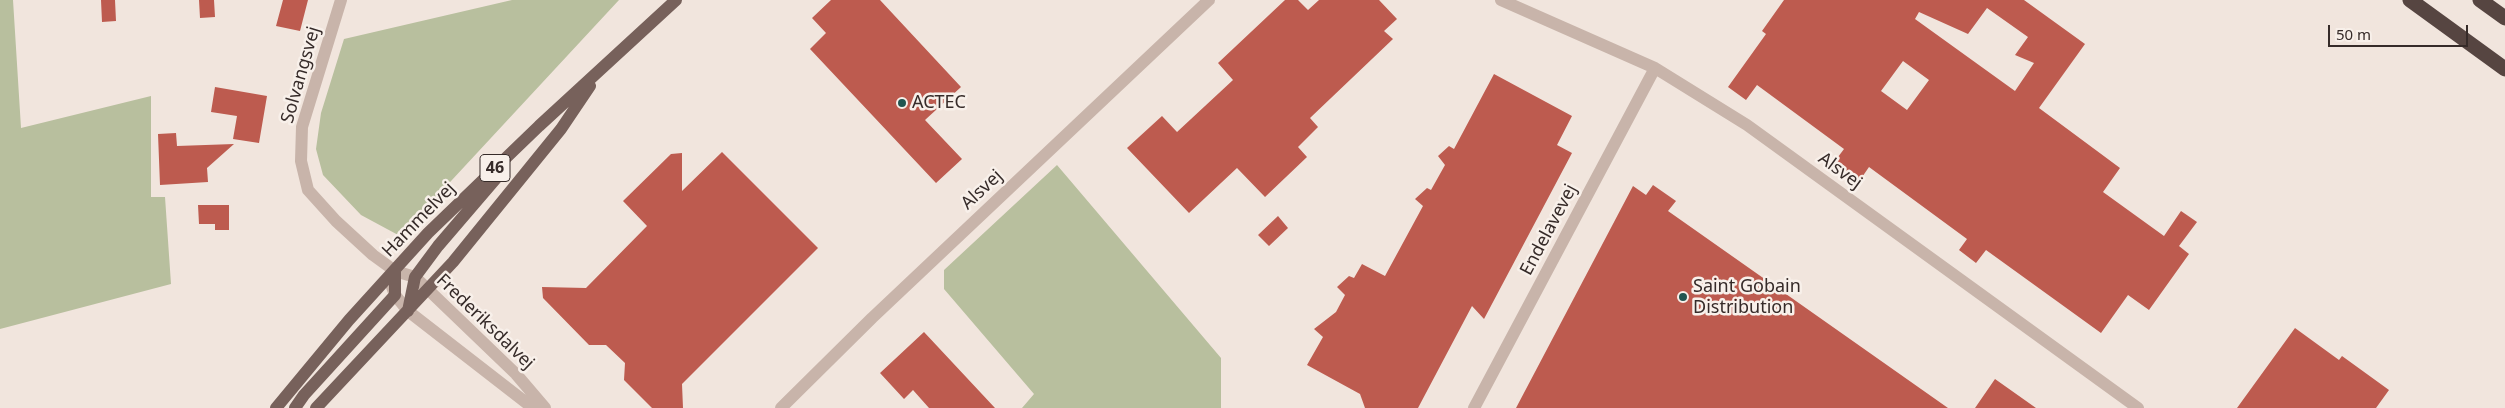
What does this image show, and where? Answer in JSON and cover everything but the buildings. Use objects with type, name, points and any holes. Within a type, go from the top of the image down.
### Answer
[{"type":"highway","points":[[2410,0],[2505,68]]},
{"type":"highway","points":[[2480,0],[2505,18]]},
{"type":"main road","name":"Hammelvej","points":[[276,408],[349,320],[428,233],[539,126],[676,0]]},
{"type":"main road","name":"Hammelvej","points":[[316,408],[428,291],[562,129],[601,70]]},
{"type":"main road","points":[[408,311],[415,277],[438,246],[471,210],[539,126]]},
{"type":"main road","points":[[295,408],[304,395],[395,296]]},
{"type":"street","name":"Solvangsvej","points":[[341,0],[302,127],[301,160],[308,190],[354,239],[392,274]]},
{"type":"street","name":"Alsvej","points":[[781,408],[872,318],[1209,0]]},
{"type":"street","name":"Alsvej","points":[[1501,0],[1655,68],[1747,125],[2138,408]]},
{"type":"street","name":"Endelavevej","points":[[1474,408],[1655,68]]},
{"type":"street","name":"Frederiksdalvej","points":[[533,408],[408,311],[395,296],[392,274],[415,277],[516,374],[545,408]]},
{"type":"green space","points":[[0,0],[13,0],[21,128],[151,96],[151,197],[165,197],[171,284],[0,329]]},
{"type":"green space","points":[[512,0],[619,0],[400,236],[361,215],[323,175],[316,149],[321,113],[344,39]]},
{"type":"green space","points":[[1057,165],[1221,358],[1221,408],[1022,408],[1034,394],[944,289],[944,270]]},
{"type":"place","name":"ACTEC","points":[[902,103]]},
{"type":"place","name":"Saint Gobain Distribution","points":[[1683,297]]}]
